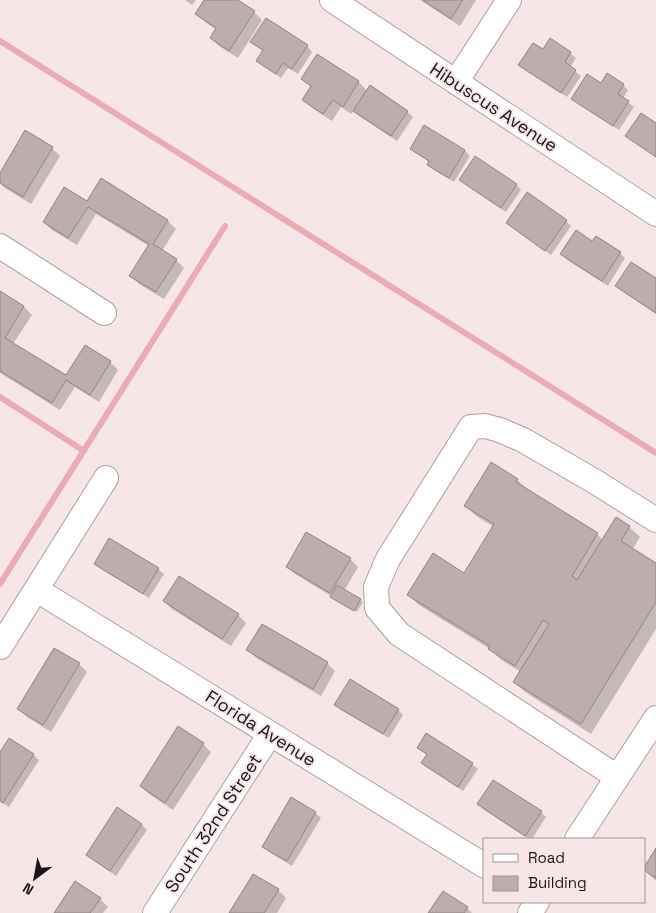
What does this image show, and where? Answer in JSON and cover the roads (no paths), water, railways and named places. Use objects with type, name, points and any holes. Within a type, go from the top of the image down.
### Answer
[{"type":"street","name":"Hibuscus Avenue","points":[[332,0],[656,214]]},
{"type":"street","points":[[456,82],[509,0]]},
{"type":"street","points":[[0,246],[104,313]]},
{"type":"street","points":[[617,777],[399,634],[377,608],[376,587],[388,559],[471,427],[486,426],[523,440],[656,520]]},
{"type":"street","points":[[0,647],[106,478]]},
{"type":"street","name":"Florida Avenue","points":[[37,590],[483,865]]},
{"type":"street","points":[[578,838],[656,718]]},
{"type":"street","name":"South 32nd Street","points":[[155,913],[270,734]]},
{"type":"waterway","points":[[0,41],[656,453]]},
{"type":"waterway","points":[[0,584],[225,226]]},
{"type":"waterway","points":[[0,397],[84,451]]}]
